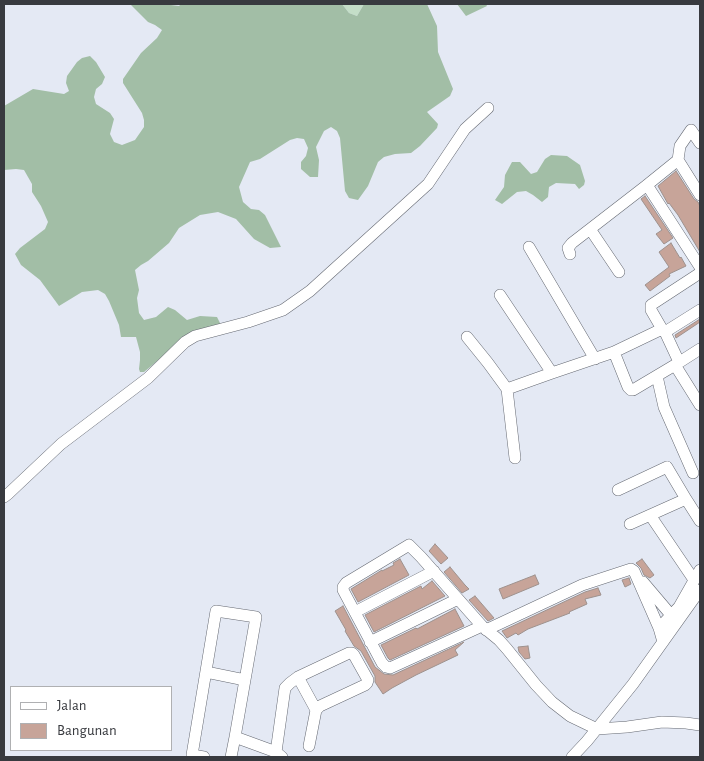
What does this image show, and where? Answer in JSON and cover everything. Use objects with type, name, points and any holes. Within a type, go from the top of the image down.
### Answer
[{"type":"street","points":[[4,497],[62,444],[148,378],[185,342],[195,336],[248,322],[283,310],[310,291],[428,184],[465,129],[488,108]]},
{"type":"street","points":[[696,126],[700,144]]},
{"type":"street","points":[[696,126],[680,146],[678,160],[700,195]]},
{"type":"street","points":[[570,254],[568,248],[572,243],[678,160]]},
{"type":"street","points":[[647,185],[700,267]]},
{"type":"street","points":[[590,229],[619,272]]},
{"type":"street","points":[[529,248],[595,359]]},
{"type":"street","points":[[700,273],[650,304],[651,310],[663,331],[677,364],[700,405]]},
{"type":"street","points":[[500,296],[552,372]]},
{"type":"street","points":[[507,389],[614,352],[663,331],[700,310]]},
{"type":"street","points":[[467,337],[507,389],[515,458]]},
{"type":"street","points":[[614,352],[628,387],[631,390],[635,390],[700,349]]},
{"type":"street","points":[[657,376],[664,407],[693,473]]},
{"type":"street","points":[[618,490],[668,467],[700,521]]},
{"type":"street","points":[[630,524],[686,499]]},
{"type":"street","points":[[650,515],[698,580]]},
{"type":"street","points":[[671,616],[634,571],[629,569],[582,584],[484,628],[390,668],[382,663],[343,590],[346,583],[408,545],[411,546],[484,628],[499,640],[536,685],[552,702],[570,716],[597,729],[662,722],[700,725]]},
{"type":"street","points":[[355,612],[434,571]]},
{"type":"street","points":[[634,571],[659,628],[663,642]]},
{"type":"street","points":[[659,628],[679,607],[698,580]]},
{"type":"street","points":[[572,757],[597,729],[663,642],[698,580]]},
{"type":"street","points":[[370,642],[458,600]]},
{"type":"street","points":[[204,757],[192,755],[216,611],[256,617],[231,757]]},
{"type":"street","points":[[235,737],[279,754],[285,688],[298,677],[352,653],[368,682],[323,704],[316,710],[309,746]]},
{"type":"street","points":[[206,672],[245,680]]},
{"type":"street","points":[[298,677],[316,710]]},
{"type":"green space","points":[[130,4],[169,4],[179,6],[181,4],[342,4],[349,13],[357,16],[364,4],[427,4],[437,26],[438,52],[453,89],[450,96],[427,112],[438,124],[437,128],[411,153],[384,157],[378,162],[368,186],[358,200],[349,198],[345,191],[340,138],[337,131],[331,127],[324,131],[316,147],[319,160],[318,177],[310,177],[301,169],[301,162],[306,156],[308,148],[304,139],[290,140],[260,159],[250,162],[239,187],[243,202],[251,209],[259,210],[265,215],[281,247],[270,248],[254,239],[236,219],[218,212],[200,215],[179,228],[169,243],[135,270],[139,290],[137,298],[139,313],[144,320],[156,317],[168,307],[187,320],[200,316],[217,317],[221,325],[189,335],[144,372],[140,372],[139,369],[140,352],[136,337],[121,337],[119,325],[105,294],[98,290],[82,292],[59,306],[40,280],[21,265],[15,254],[45,229],[48,222],[32,192],[32,184],[24,170],[4,170],[4,106],[33,89],[64,94],[69,91],[66,83],[67,76],[77,62],[82,58],[90,56],[105,77],[102,84],[96,89],[94,97],[96,104],[110,113],[114,119],[110,134],[114,142],[122,145],[135,140],[144,127],[144,120],[142,113],[123,83],[123,79],[141,53],[157,38],[162,30],[148,22]]},
{"type":"green space","points":[[342,4],[364,4],[357,16],[349,13]]},
{"type":"green space","points":[[457,4],[486,4],[487,6],[466,16]]},
{"type":"green space","points":[[551,155],[567,156],[580,165],[585,181],[584,185],[579,189],[575,184],[556,183],[549,187],[548,197],[542,202],[526,191],[517,192],[502,204],[495,200],[504,187],[505,175],[512,162],[520,162],[531,174],[537,172],[545,159]]},
{"type":"building","points":[[676,171],[700,206],[700,252],[658,186]]},
{"type":"building","points":[[645,196],[673,238],[664,244],[656,234],[662,230],[641,199]]},
{"type":"building","points":[[671,243],[686,266],[669,274],[670,276],[650,291],[645,285],[669,267],[659,252]]},
{"type":"building","points":[[700,319],[700,322],[676,338],[675,335]]},
{"type":"building","points":[[435,544],[448,558],[441,564],[429,551]]},
{"type":"building","points":[[400,559],[409,575],[358,602],[351,589],[394,565],[393,563]]},
{"type":"building","points":[[642,559],[654,575],[650,578],[644,575],[636,563]]},
{"type":"building","points":[[450,567],[469,589],[462,593],[444,572]]},
{"type":"building","points":[[535,575],[539,584],[503,599],[499,589]]},
{"type":"building","points":[[629,578],[631,584],[625,587],[622,580]]},
{"type":"building","points":[[432,581],[445,596],[374,632],[365,615],[421,586],[422,589]]},
{"type":"building","points":[[598,588],[601,595],[585,599],[587,604],[570,613],[507,638],[502,631],[585,592]]},
{"type":"building","points":[[475,596],[494,618],[488,621],[469,600]]},
{"type":"building","points":[[343,606],[375,667],[384,674],[393,675],[464,642],[455,650],[458,655],[416,675],[383,694],[375,682],[375,676],[361,651],[354,646],[335,611]]},
{"type":"building","points":[[455,609],[464,626],[390,660],[388,658],[381,645]]},
{"type":"building","points":[[528,646],[530,658],[525,659],[519,652],[518,647]]}]
